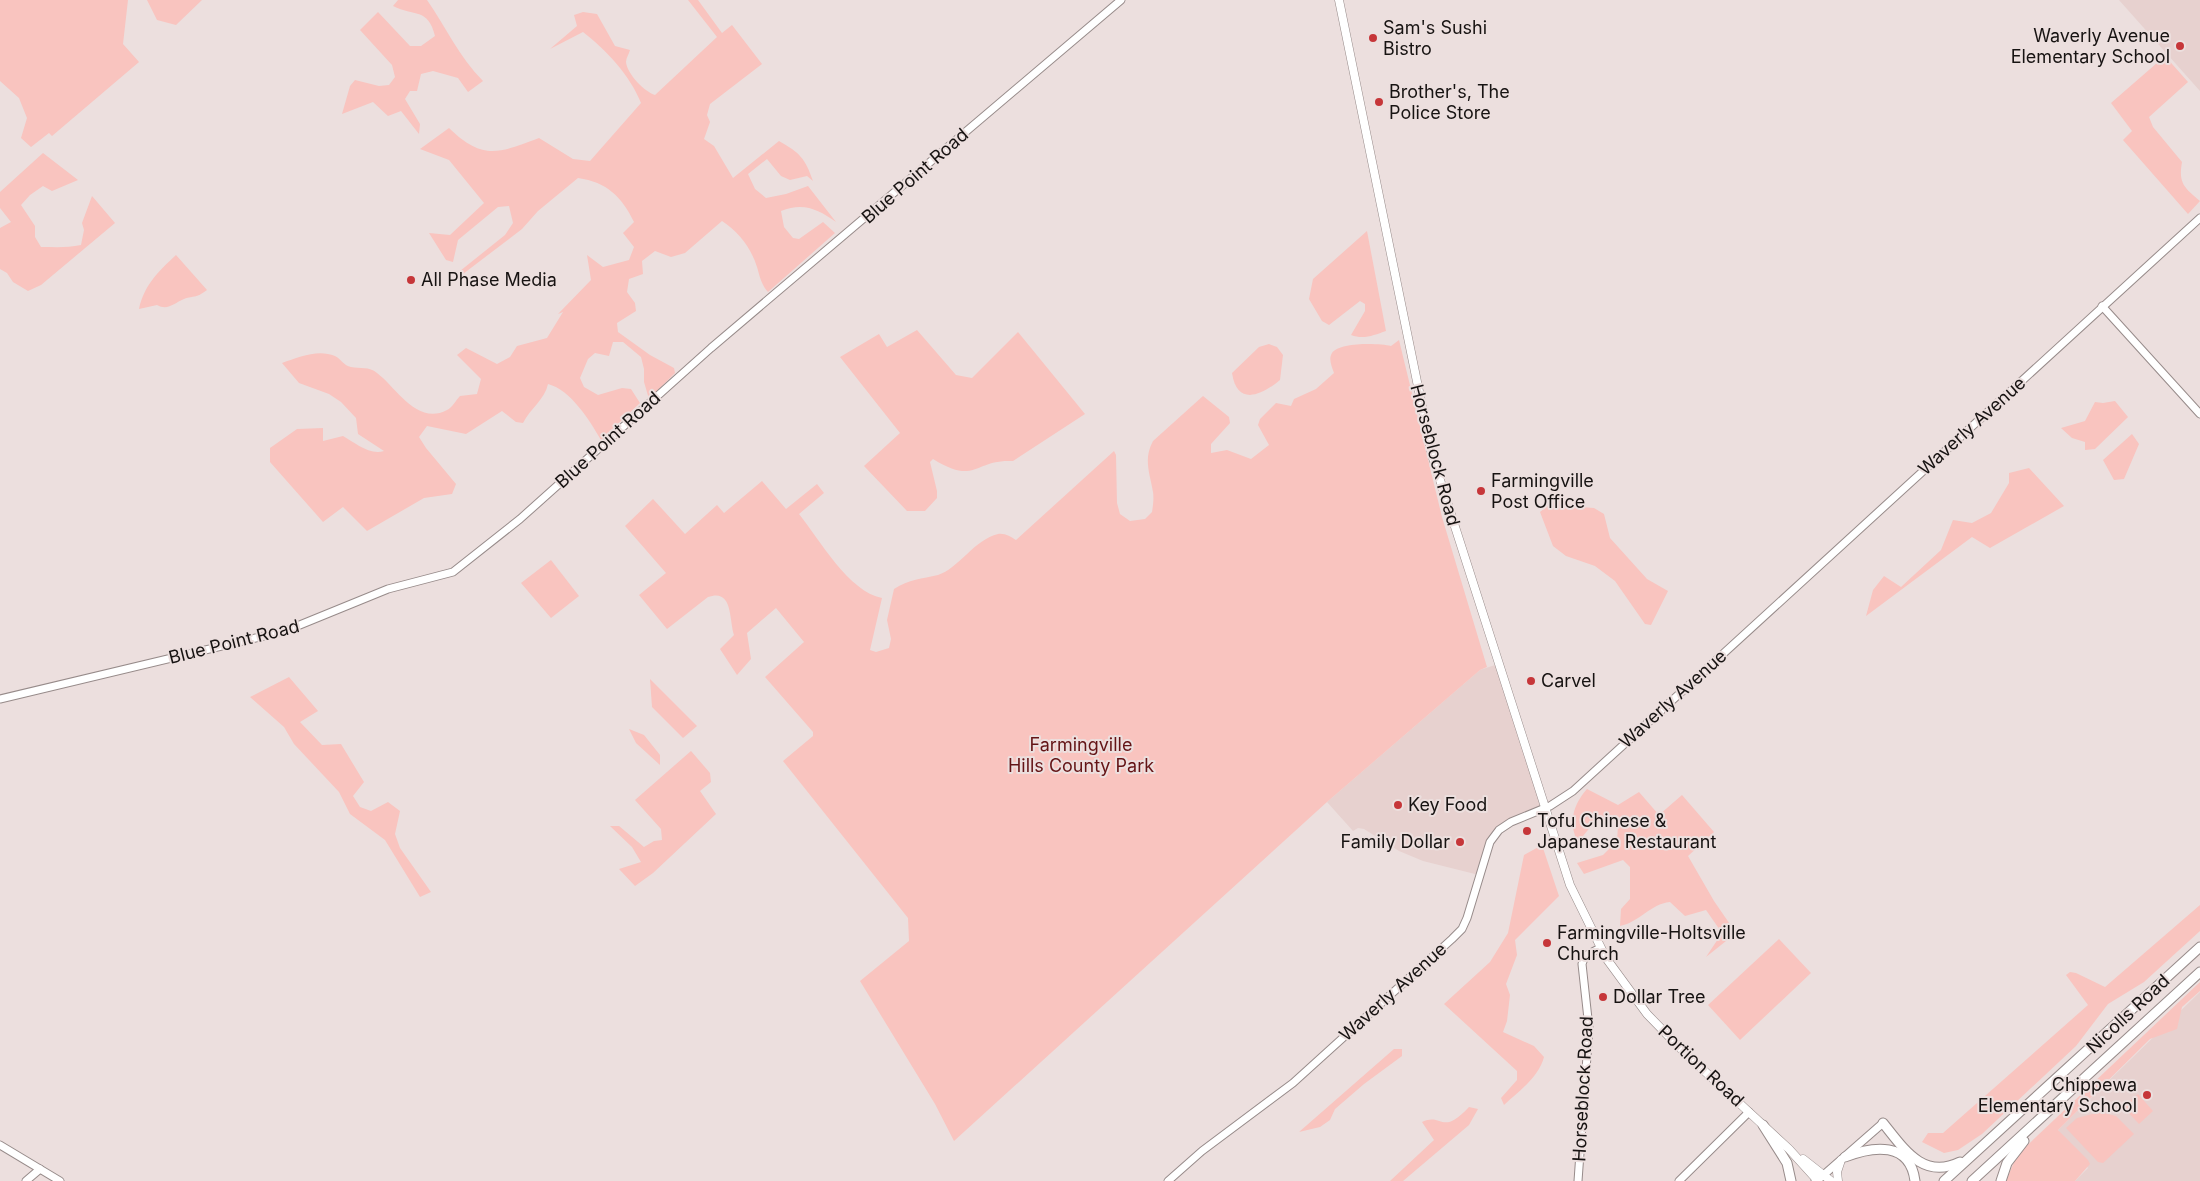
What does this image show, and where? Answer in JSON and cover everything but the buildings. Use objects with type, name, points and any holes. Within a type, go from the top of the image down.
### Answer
[{"type":"highway","name":"Nicolls Road","points":[[1944,1181],[2200,947]]},
{"type":"highway","name":"Nicolls Road","points":[[1972,1181],[2200,972]]},
{"type":"highway","points":[[2001,1181],[2007,1163],[2014,1152],[2056,1105]]},
{"type":"highway","points":[[1883,1123],[1913,1157],[1926,1166],[1946,1168],[1967,1160]]},
{"type":"highway","points":[[1763,1124],[1787,1163],[1791,1181]]},
{"type":"highway","points":[[1843,1159],[1867,1149],[1891,1150],[1906,1161],[1915,1181]]},
{"type":"main road","name":"Horseblock Road","points":[[1339,0],[1432,455],[1544,809],[1575,898]]},
{"type":"main road","name":"Portion Road","points":[[1575,898],[1600,948],[1627,988],[1656,1024],[1819,1179],[1831,1181]]},
{"type":"main road","points":[[1838,1181],[1837,1175],[1843,1159]]},
{"type":"street","name":"Blue Point Road","points":[[0,699],[285,631],[388,588],[453,572],[520,519],[712,348],[1121,0]]},
{"type":"street","name":"Waverly Avenue","points":[[1168,1181],[1202,1151],[1293,1083],[1452,940],[1462,929],[1467,918],[1490,842],[1499,830],[1511,822],[1544,809],[1572,791],[2200,218]]},
{"type":"street","points":[[2102,306],[2200,414]]},
{"type":"street","name":"Horseblock Road","points":[[1578,1181],[1589,1028],[1582,964],[1585,956],[1600,948]]},
{"type":"street","points":[[1679,1181],[1749,1112]]},
{"type":"street","points":[[1819,1179],[1883,1123]]},
{"type":"street","points":[[0,1145],[60,1181]]},
{"type":"street","points":[[26,1181],[40,1169]]},
{"type":"shaded area","name":"Waverly Avenue Elementary School","points":[[2119,0],[2200,0],[2200,91]]},
{"type":"shaded area","points":[[1498,664],[1544,809],[1499,830],[1479,875],[1423,861],[1399,851],[1364,829],[1358,828],[1353,831],[1327,802],[1480,670]]},
{"type":"shaded area","name":"Chippewa Elementary School","points":[[2200,992],[2200,1181],[2075,1181],[2088,1168],[2058,1130]]},
{"type":"green space","points":[[0,0],[128,0],[123,44],[139,62],[52,136],[49,133],[31,147],[21,138],[27,118],[19,98],[0,81]]},
{"type":"green space","points":[[147,0],[202,0],[176,25],[157,20]]},
{"type":"green space","points":[[398,0],[427,0],[460,52],[483,81],[468,92],[458,78],[433,71],[421,74],[417,91],[410,91],[405,99],[420,124],[419,134],[401,111],[388,116],[373,102],[342,114],[350,86],[355,80],[379,86],[389,85],[395,77],[392,65],[360,30],[378,12],[410,46],[421,46],[435,36],[432,27],[424,17],[393,6]]},
{"type":"green space","points":[[688,0],[698,0],[722,33],[732,25],[762,64],[710,104],[707,115],[710,122],[704,139],[714,146],[733,178],[779,141],[792,149],[804,161],[813,181],[807,176],[790,180],[781,176],[767,159],[748,174],[755,189],[766,198],[786,194],[808,186],[836,222],[816,210],[796,207],[781,211],[784,227],[793,238],[799,239],[823,222],[835,233],[768,292],[762,283],[748,247],[734,230],[722,221],[685,253],[671,257],[655,251],[642,261],[643,274],[629,279],[627,292],[635,303],[636,311],[617,323],[618,332],[650,355],[674,368],[675,373],[649,399],[644,382],[644,369],[641,357],[623,342],[613,342],[609,356],[595,353],[588,359],[580,378],[584,387],[598,395],[622,388],[631,389],[640,403],[601,440],[572,399],[556,387],[548,384],[541,399],[523,423],[516,422],[502,411],[466,434],[427,426],[419,437],[456,484],[452,494],[424,498],[367,531],[343,507],[323,522],[270,462],[270,448],[297,429],[323,428],[323,441],[343,436],[373,452],[384,451],[358,434],[356,418],[341,402],[329,394],[299,383],[282,363],[302,356],[322,353],[329,354],[354,368],[374,371],[408,403],[426,413],[436,414],[449,409],[460,396],[477,394],[481,379],[457,355],[466,348],[497,364],[510,357],[517,346],[547,338],[563,312],[558,314],[591,280],[587,255],[603,267],[629,260],[634,247],[623,233],[634,222],[619,198],[597,183],[578,178],[538,211],[522,229],[463,274],[460,271],[505,235],[513,223],[509,206],[498,207],[458,240],[453,262],[446,260],[429,233],[450,235],[484,203],[449,160],[420,149],[449,128],[461,139],[482,150],[502,150],[539,138],[573,159],[590,161],[641,103],[624,73],[583,32],[550,49],[577,26],[574,15],[583,12],[597,14],[615,46],[630,50],[626,62],[633,77],[646,90],[655,95],[717,37]]},
{"type":"green space","points":[[2165,56],[2188,82],[2149,117],[2153,127],[2182,162],[2181,176],[2184,185],[2200,201],[2188,214],[2123,140],[2132,131],[2111,103]]},
{"type":"green space","points":[[43,153],[78,180],[52,191],[43,186],[30,195],[21,205],[35,226],[35,237],[41,247],[81,245],[84,230],[82,223],[92,196],[115,223],[41,285],[28,291],[13,282],[7,273],[0,269],[0,228],[11,222],[0,208],[0,192]]},
{"type":"green space","points":[[1367,231],[1386,331],[1360,337],[1351,335],[1365,311],[1365,304],[1360,301],[1329,325],[1322,321],[1309,299],[1313,279]]},
{"type":"green space","points":[[176,255],[207,290],[197,296],[184,299],[168,307],[157,305],[139,309],[148,286]]},
{"type":"green space","points":[[917,330],[956,375],[972,378],[1018,332],[1085,414],[1013,461],[1000,461],[967,471],[947,467],[933,459],[930,462],[937,498],[925,511],[907,511],[864,466],[900,433],[840,357],[879,334],[887,347]]},
{"type":"green space","name":"Farmingville Hills County Park","points":[[1399,340],[1442,517],[1487,667],[1480,670],[1327,802],[954,1141],[935,1104],[860,981],[909,941],[908,918],[783,761],[813,736],[813,732],[765,677],[804,642],[776,608],[747,633],[751,659],[737,675],[720,649],[734,635],[726,601],[716,595],[708,597],[667,629],[639,595],[666,573],[625,526],[653,499],[685,534],[717,505],[724,513],[762,481],[786,509],[817,484],[824,493],[799,514],[825,550],[847,575],[870,594],[882,598],[870,650],[876,652],[889,648],[891,639],[887,620],[894,589],[910,581],[945,572],[990,537],[1003,534],[1016,540],[1114,451],[1116,455],[1117,503],[1120,514],[1130,521],[1145,519],[1152,512],[1153,505],[1148,454],[1153,441],[1203,396],[1229,417],[1230,423],[1211,444],[1211,453],[1227,450],[1251,459],[1269,445],[1258,425],[1260,419],[1276,403],[1291,406],[1294,399],[1316,389],[1334,373],[1330,358],[1336,349],[1360,344],[1391,346]]},
{"type":"green space","points":[[1269,344],[1277,347],[1283,355],[1280,380],[1258,394],[1244,394],[1235,383],[1232,373],[1259,347]]},
{"type":"green space","points":[[2115,401],[2128,417],[2095,449],[2085,450],[2085,442],[2072,438],[2061,428],[2085,421],[2095,402]]},
{"type":"green space","points":[[2132,434],[2139,444],[2124,479],[2114,480],[2103,460]]},
{"type":"green space","points":[[2029,468],[2064,506],[1990,548],[1972,537],[1866,616],[1873,590],[1884,576],[1901,587],[1941,550],[1953,520],[1972,523],[1991,513],[2009,483],[2009,473]]},
{"type":"green space","points":[[1563,494],[1567,506],[1594,508],[1604,514],[1610,538],[1647,579],[1668,591],[1651,625],[1645,624],[1615,581],[1595,566],[1566,556],[1553,546],[1540,512]]},
{"type":"green space","points":[[551,560],[579,596],[551,618],[521,583]]},
{"type":"green space","points":[[289,677],[318,711],[300,722],[322,745],[341,744],[364,782],[353,796],[360,807],[371,811],[388,802],[400,811],[395,834],[400,848],[431,892],[420,897],[385,840],[350,814],[339,792],[294,744],[284,727],[250,697]]},
{"type":"green space","points":[[650,679],[697,726],[683,738],[652,707]]},
{"type":"green space","points":[[629,729],[644,735],[660,755],[660,765],[636,743]]},
{"type":"green space","points":[[691,751],[710,773],[711,782],[700,791],[716,814],[653,873],[635,886],[619,869],[641,862],[632,847],[610,826],[619,826],[644,847],[654,841],[662,840],[661,829],[635,800]]},
{"type":"green space","points":[[1587,789],[1618,805],[1639,792],[1659,815],[1682,795],[1714,832],[1688,856],[1714,901],[1736,933],[1706,957],[1722,933],[1706,910],[1685,916],[1670,902],[1663,903],[1633,921],[1620,926],[1621,909],[1630,899],[1630,867],[1623,860],[1584,874],[1577,863],[1603,855],[1617,841],[1618,826],[1611,816],[1597,819],[1578,842],[1573,828],[1575,808]]},
{"type":"green space","points":[[1542,845],[1559,896],[1515,940],[1517,955],[1506,984],[1510,995],[1507,1021],[1503,1032],[1534,1046],[1544,1057],[1533,1077],[1504,1105],[1501,1098],[1517,1080],[1517,1071],[1444,1004],[1490,962],[1508,933],[1524,855]]},
{"type":"green space","points":[[2200,905],[2200,931],[2144,982],[2108,1004],[2076,1046],[1982,1134],[1958,1150],[1944,1153],[1922,1142],[1928,1133],[1943,1133],[2088,1005],[2066,975],[2070,972],[2076,973],[2105,987]]},
{"type":"green space","points":[[1779,939],[1811,973],[1740,1040],[1708,1005]]},
{"type":"green space","points":[[2200,982],[2200,991],[2182,1007],[2177,1029],[2150,1039],[2058,1130],[2090,1164],[2075,1181],[2006,1181],[2017,1155]]},
{"type":"green space","points":[[1394,1049],[1402,1049],[1402,1056],[1364,1084],[1335,1109],[1330,1120],[1320,1127],[1299,1132]]},
{"type":"green space","points":[[2138,1094],[2153,1111],[2139,1124],[2123,1107]]},
{"type":"green space","points":[[1469,1107],[1478,1109],[1469,1125],[1403,1181],[1390,1181],[1434,1140],[1422,1122],[1429,1120],[1453,1121]]},
{"type":"green space","points":[[2100,1112],[2116,1116],[2134,1134],[2103,1163],[2098,1162],[2066,1128],[2077,1118]]},
{"type":"place","name":"Sam's Sushi Bistro","points":[[1373,38]]},
{"type":"place","name":"Waverly Avenue Elementary School","points":[[2180,46]]},
{"type":"place","name":"Brother's, The Police Store","points":[[1379,102]]},
{"type":"place","name":"All Phase Media","points":[[411,280]]},
{"type":"place","name":"Farmingville Post Office","points":[[1481,491]]},
{"type":"place","name":"Carvel","points":[[1531,681]]},
{"type":"place","name":"Key Food","points":[[1398,805]]},
{"type":"place","name":"Tofu Chinese & Japanese Restaurant","points":[[1527,831]]},
{"type":"place","name":"Family Dollar","points":[[1460,842]]},
{"type":"place","name":"Farmingville-Holtsville Church","points":[[1547,943]]},
{"type":"place","name":"Dollar Tree","points":[[1603,997]]},
{"type":"place","name":"Chippewa Elementary School","points":[[2147,1095]]}]
